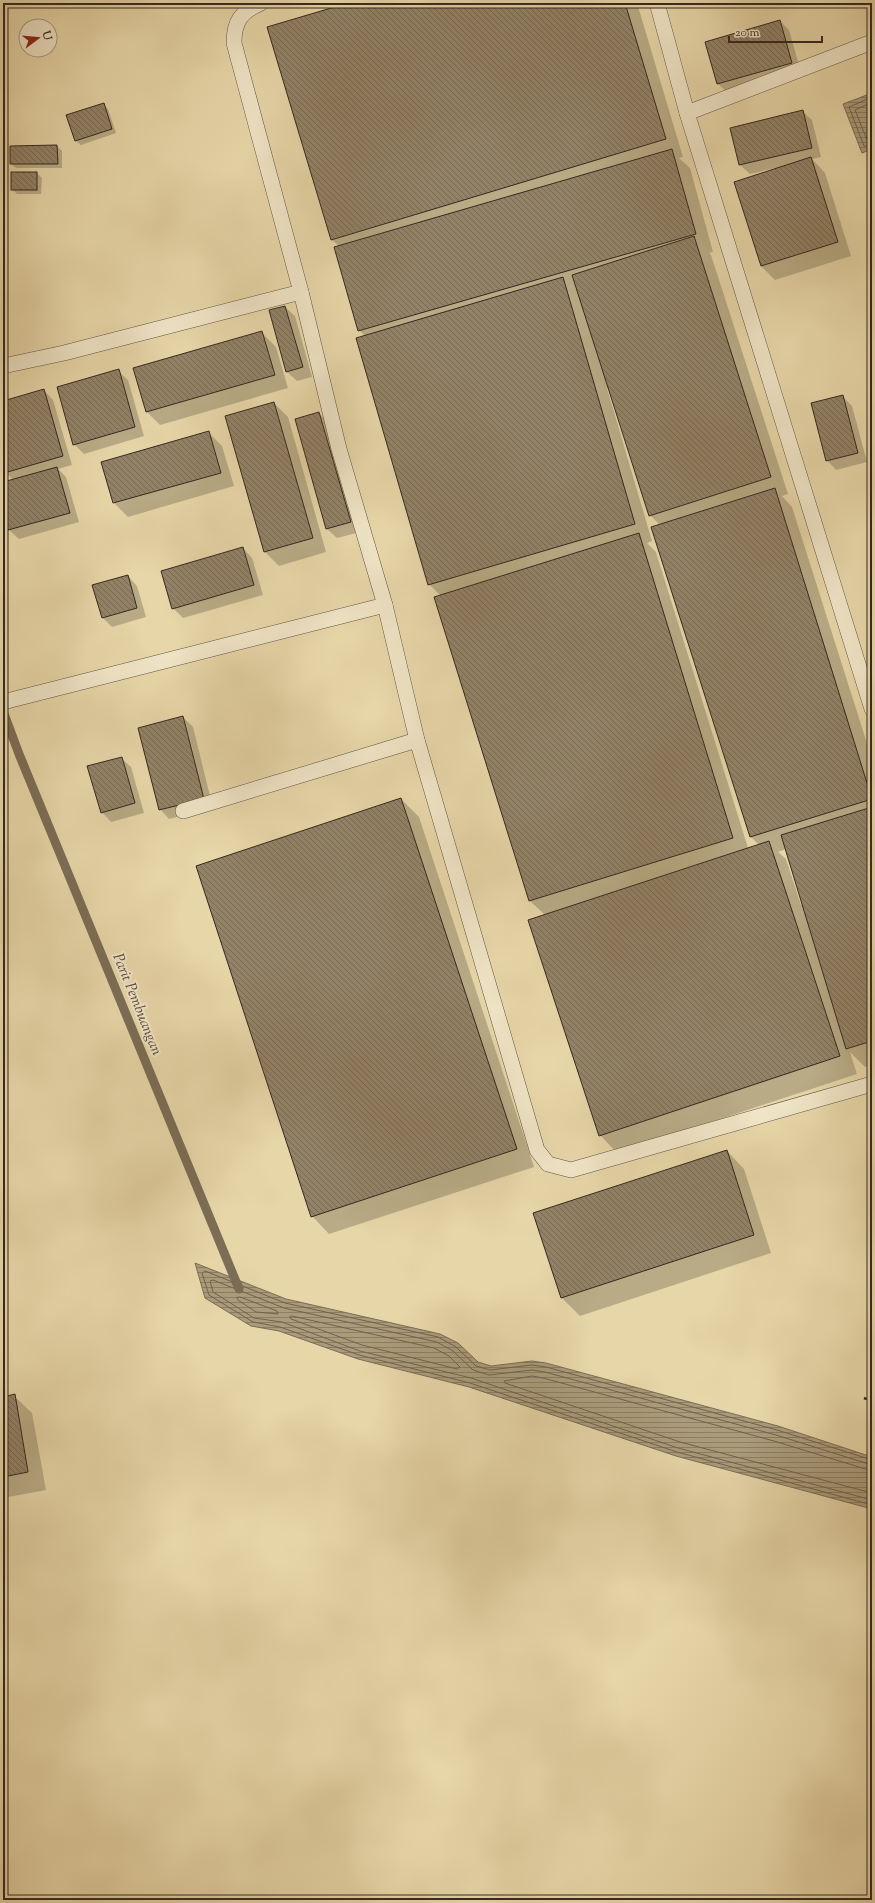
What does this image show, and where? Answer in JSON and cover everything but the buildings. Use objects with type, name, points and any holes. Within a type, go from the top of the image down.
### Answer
[{"type":"lane","points":[[261,3],[250,8],[240,17],[234,29],[234,43],[301,292],[339,449],[385,605],[417,740],[537,1150],[548,1164],[571,1170],[872,1084]]},
{"type":"lane","points":[[657,3],[687,113],[872,709]]},
{"type":"lane","points":[[687,113],[872,42]]},
{"type":"lane","points":[[3,366],[64,353],[301,292]]},
{"type":"lane","points":[[3,702],[385,605]]},
{"type":"lane","points":[[183,811],[417,740]]},
{"type":"path","points":[[864,1398],[872,1401]]},
{"type":"water","points":[[872,93],[872,149],[862,153],[843,104]]},
{"type":"water","points":[[195,1263],[286,1299],[440,1334],[458,1343],[478,1362],[491,1366],[532,1361],[546,1363],[778,1426],[872,1457],[872,1509],[676,1456],[469,1387],[358,1359],[279,1331],[251,1326],[205,1298]]},
{"type":"waterway","name":"Parit Pembuangan","points":[[3,711],[19,754],[239,1289]]}]
